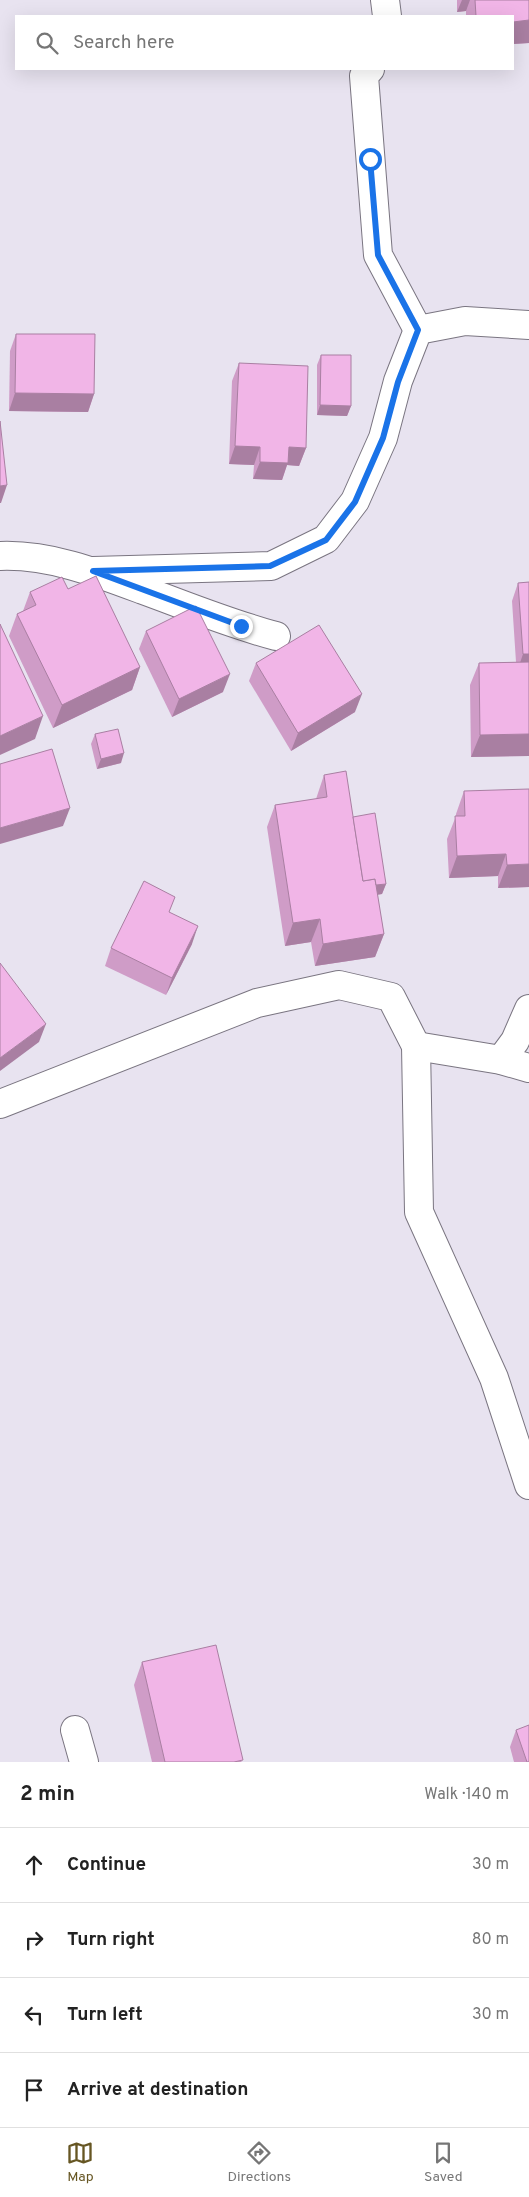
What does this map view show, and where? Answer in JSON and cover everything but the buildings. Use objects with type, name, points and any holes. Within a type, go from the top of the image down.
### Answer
[{"type":"street","points":[[384,0],[387,15]]},
{"type":"street","points":[[93,571],[270,566],[326,540],[355,502],[383,438],[398,382],[418,330],[378,255],[364,76],[369,70]]},
{"type":"street","points":[[418,330],[465,321],[529,325]]},
{"type":"street","points":[[0,556],[22,555],[93,571],[241,626],[276,636]]},
{"type":"street","points":[[0,1104],[257,1003],[339,985],[391,997],[416,1046],[419,1212],[494,1378],[529,1485]]},
{"type":"street","points":[[501,1060],[515,1041],[529,1009]]},
{"type":"street","points":[[416,1046],[501,1060],[529,1068]]},
{"type":"street","points":[[75,1730],[84,1762]]},
{"type":"route","points":[[241,626],[93,571],[270,566],[326,540],[355,502],[383,438],[398,382],[418,330],[378,255],[370,159]]}]
